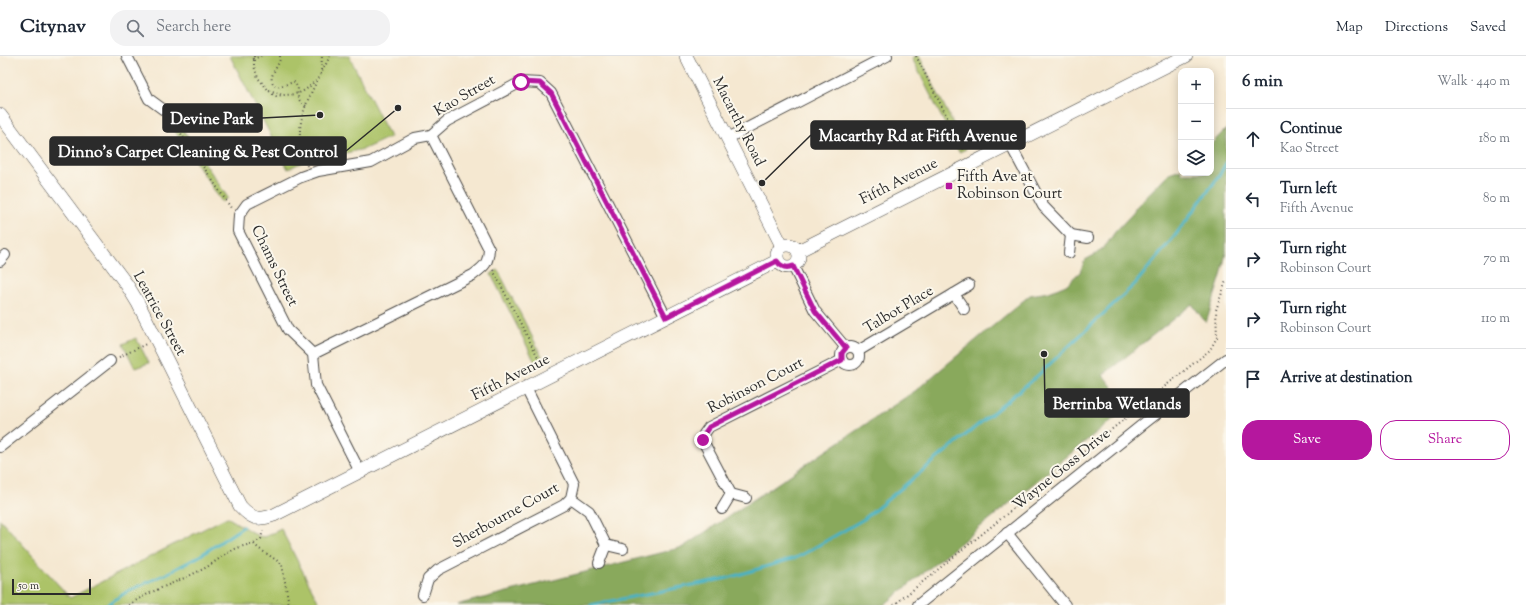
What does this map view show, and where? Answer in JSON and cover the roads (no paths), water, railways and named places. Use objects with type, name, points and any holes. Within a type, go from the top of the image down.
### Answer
[{"type":"street","points":[[127,56],[149,99],[164,110]]},
{"type":"street","name":"Macarthy Road","points":[[686,56],[782,246]]},
{"type":"street","points":[[728,138],[887,56]]},
{"type":"street","name":"Fifth Avenue","points":[[798,250],[1186,56]]},
{"type":"street","name":"Kao Street","points":[[313,354],[473,275],[483,268],[488,261],[489,249],[431,135],[447,121],[521,82],[540,83],[551,93],[666,317]]},
{"type":"street","name":"Leatrice Street","points":[[0,115],[127,285],[138,303],[240,506],[248,514],[261,518]]},
{"type":"street","name":"Chams Street","points":[[313,354],[288,330],[238,230],[239,215],[247,204],[309,173],[371,162],[415,138],[431,135]]},
{"type":"street","points":[[1010,144],[1043,206],[1071,235],[1088,238]]},
{"type":"street","points":[[1069,254],[1071,235]]},
{"type":"street","points":[[782,246],[792,246],[798,250],[798,261],[790,268],[782,266],[777,261],[778,251],[782,246]]},
{"type":"street","name":"Fifth Avenue","points":[[261,518],[274,515],[777,261]]},
{"type":"street","points":[[793,266],[815,311],[846,348]]},
{"type":"street","name":"Talbot Place","points":[[858,351],[969,285]]},
{"type":"street","name":"Talbot Place","points":[[954,294],[964,309]]},
{"type":"street","points":[[846,348],[854,348],[858,351],[859,359],[855,365],[847,365],[842,360],[842,353],[846,348]]},
{"type":"street","points":[[313,354],[316,385],[360,472]]},
{"type":"street","name":"Wayne Goss Drive","points":[[918,605],[1226,359]]},
{"type":"street","name":"Robinson Court","points":[[730,494],[703,440],[704,434],[709,427],[842,360]]},
{"type":"street","points":[[0,447],[110,361]]},
{"type":"street","name":"Sherbourne Court","points":[[423,595],[428,579],[438,570],[564,505],[571,498],[574,484],[526,388]]},
{"type":"street","points":[[722,509],[730,494],[746,498]]},
{"type":"street","points":[[571,498],[589,511],[606,545],[599,563]]},
{"type":"street","points":[[1007,533],[1065,605]]},
{"type":"street","points":[[606,545],[623,549]]},
{"type":"waterway","points":[[591,605],[728,578],[798,557],[864,519],[1036,377],[1135,284],[1174,237],[1219,176],[1226,163]]},
{"type":"waterway","points":[[107,605],[128,591],[166,574],[198,557],[243,527]]},
{"type":"place","name":"Dinno's Carpet Cleaning & Pest Control","points":[[398,108]]},
{"type":"place","name":"Devine Park","points":[[320,115]]},
{"type":"place","name":"Macarthy Rd at Fifth Avenue","points":[[762,183]]},
{"type":"place","name":"Fifth Ave at Robinson Court","points":[[949,186]]},
{"type":"place","name":"Berrinba Wetlands","points":[[1044,354]]}]
